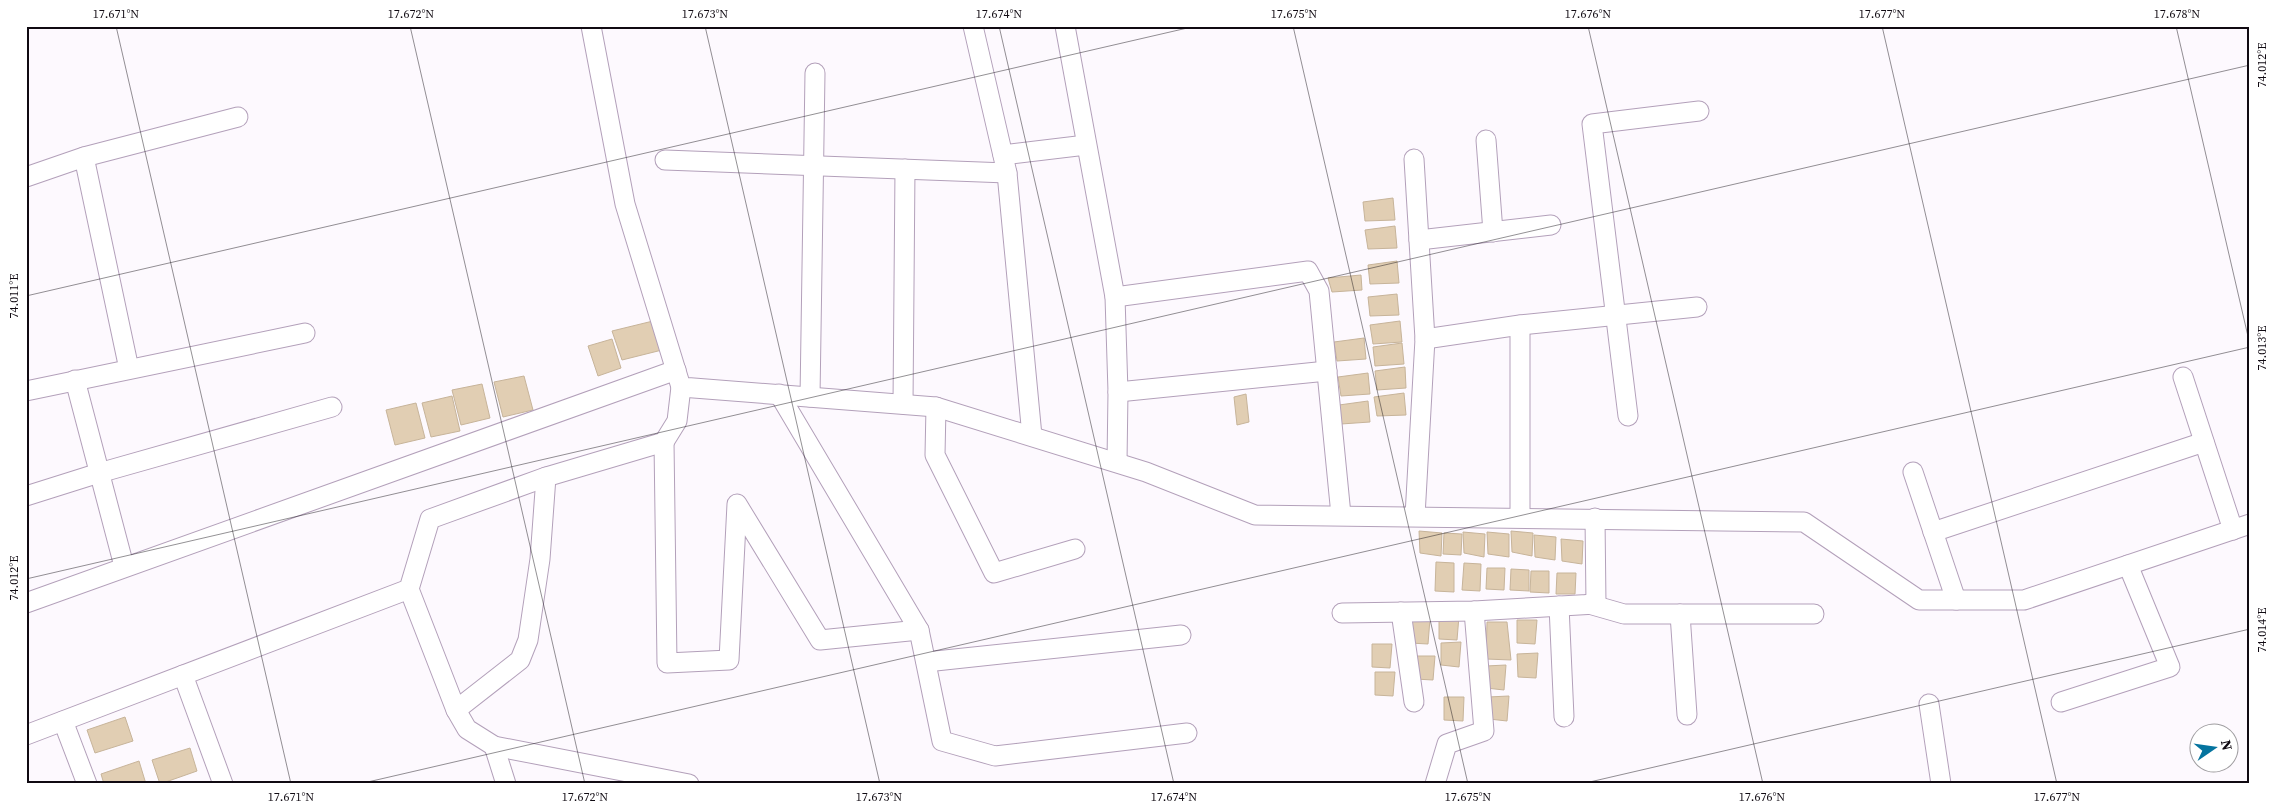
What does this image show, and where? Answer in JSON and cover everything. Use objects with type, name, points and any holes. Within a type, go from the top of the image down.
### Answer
[{"type":"street","points":[[591,26],[626,204],[679,378],[677,421],[664,442],[666,663],[729,660],[737,504],[820,640],[919,630]]},
{"type":"street","points":[[973,26],[1005,164],[1032,436]]},
{"type":"street","points":[[1065,26],[1115,297],[1118,392],[1117,462]]},
{"type":"street","points":[[810,397],[815,73]]},
{"type":"street","points":[[1628,416],[1592,124],[1699,111]]},
{"type":"street","points":[[26,177],[84,157],[238,117]]},
{"type":"street","points":[[1486,140],[1493,232]]},
{"type":"street","points":[[665,160],[906,169],[1005,164],[1086,145]]},
{"type":"street","points":[[84,157],[129,369]]},
{"type":"street","points":[[1414,159],[1425,339],[1415,516]]},
{"type":"street","points":[[903,404],[906,169]]},
{"type":"street","points":[[1419,240],[1551,225]]},
{"type":"street","points":[[1115,297],[1308,271],[1319,291],[1341,515]]},
{"type":"street","points":[[1425,339],[1520,325],[1697,307]]},
{"type":"street","points":[[1520,325],[1520,517]]},
{"type":"street","points":[[26,391],[305,333]]},
{"type":"street","points":[[1118,392],[1327,371]]},
{"type":"street","points":[[26,603],[124,566],[679,378],[779,394],[936,407],[1117,462],[1255,514],[1804,522],[1919,600],[2024,600],[2241,527],[2204,442],[2183,377]]},
{"type":"street","points":[[75,380],[124,566]]},
{"type":"street","points":[[779,394],[919,630],[942,741],[995,756],[1187,733]]},
{"type":"street","points":[[26,496],[99,473],[332,407]]},
{"type":"street","points":[[936,407],[935,455],[994,573],[1075,549]]},
{"type":"street","points":[[664,442],[546,477],[430,519],[409,589],[456,710],[467,729],[494,746],[678,783]]},
{"type":"street","points":[[1933,532],[2204,442]]},
{"type":"street","points":[[1913,472],[1956,600]]},
{"type":"street","points":[[456,710],[520,660],[528,640],[540,559],[546,477]]},
{"type":"street","points":[[1342,613],[1474,611],[1596,604],[1595,518]]},
{"type":"street","points":[[2061,702],[2170,666],[2128,565]]},
{"type":"street","points":[[26,735],[409,589]]},
{"type":"street","points":[[1589,604],[1624,614],[1814,614]]},
{"type":"street","points":[[1559,606],[1564,717]]},
{"type":"street","points":[[1435,784],[1447,744],[1484,731],[1474,611]]},
{"type":"street","points":[[1400,612],[1414,702]]},
{"type":"street","points":[[1680,614],[1686,715]]},
{"type":"street","points":[[926,662],[1181,635]]},
{"type":"street","points":[[183,675],[223,784]]},
{"type":"street","points":[[1929,704],[1941,784]]},
{"type":"street","points":[[63,721],[86,784]]},
{"type":"street","points":[[494,746],[506,784]]},
{"type":"building","points":[[1393,198],[1395,220],[1365,221],[1363,202]]},
{"type":"building","points":[[1395,226],[1397,248],[1368,249],[1365,230]]},
{"type":"building","points":[[1397,261],[1399,283],[1370,284],[1368,265]]},
{"type":"building","points":[[1361,275],[1362,290],[1332,292],[1328,278]]},
{"type":"building","points":[[1397,294],[1399,315],[1370,316],[1368,297]]},
{"type":"building","points":[[653,321],[662,350],[622,360],[612,331]]},
{"type":"building","points":[[1400,321],[1402,342],[1373,344],[1370,325]]},
{"type":"building","points":[[1364,338],[1366,359],[1337,361],[1334,342]]},
{"type":"building","points":[[612,339],[621,368],[598,376],[588,346]]},
{"type":"building","points":[[1402,343],[1404,364],[1375,366],[1373,347]]},
{"type":"building","points":[[1405,367],[1406,388],[1377,390],[1375,371]]},
{"type":"building","points":[[1368,373],[1370,394],[1341,396],[1338,377]]},
{"type":"building","points":[[524,376],[533,410],[503,417],[494,382]]},
{"type":"building","points":[[482,384],[490,418],[461,425],[452,390]]},
{"type":"building","points":[[1404,393],[1406,415],[1377,416],[1374,397]]},
{"type":"building","points":[[1246,394],[1249,422],[1237,425],[1234,397]]},
{"type":"building","points":[[452,396],[460,431],[431,437],[422,403]]},
{"type":"building","points":[[1368,401],[1370,422],[1341,424],[1339,405]]},
{"type":"building","points":[[416,403],[425,438],[395,445],[386,410]]},
{"type":"building","points":[[1419,531],[1442,533],[1441,556],[1420,553]]},
{"type":"building","points":[[1511,531],[1533,533],[1532,556],[1512,552]]},
{"type":"building","points":[[1463,532],[1485,534],[1484,557],[1464,553]]},
{"type":"building","points":[[1487,532],[1509,534],[1509,557],[1488,554]]},
{"type":"building","points":[[1444,533],[1462,534],[1461,555],[1443,554]]},
{"type":"building","points":[[1534,535],[1556,537],[1555,560],[1535,557]]},
{"type":"building","points":[[1561,539],[1583,541],[1582,564],[1562,561]]},
{"type":"building","points":[[1436,562],[1454,563],[1454,592],[1435,591]]},
{"type":"building","points":[[1464,563],[1481,564],[1480,591],[1462,590]]},
{"type":"building","points":[[1487,568],[1505,568],[1504,590],[1486,589]]},
{"type":"building","points":[[1511,569],[1529,570],[1529,591],[1510,590]]},
{"type":"building","points":[[1531,571],[1549,571],[1549,593],[1530,592]]},
{"type":"building","points":[[1557,573],[1576,573],[1575,594],[1556,594]]},
{"type":"building","points":[[1439,616],[1459,616],[1457,640],[1439,639]]},
{"type":"building","points":[[1430,619],[1428,644],[1410,643],[1409,620]]},
{"type":"building","points":[[1517,620],[1537,620],[1535,644],[1517,643]]},
{"type":"building","points":[[1487,622],[1507,622],[1511,660],[1486,659]]},
{"type":"building","points":[[1461,642],[1459,667],[1441,665],[1441,643]]},
{"type":"building","points":[[1372,644],[1392,644],[1390,668],[1372,667]]},
{"type":"building","points":[[1538,653],[1536,678],[1518,677],[1517,654]]},
{"type":"building","points":[[1415,656],[1435,656],[1433,680],[1415,679]]},
{"type":"building","points":[[1506,665],[1504,690],[1486,688],[1486,666]]},
{"type":"building","points":[[1375,672],[1395,672],[1393,696],[1375,695]]},
{"type":"building","points":[[1509,696],[1507,721],[1489,719],[1488,697]]},
{"type":"building","points":[[1444,697],[1464,697],[1463,721],[1444,720]]},
{"type":"building","points":[[125,717],[133,741],[95,753],[87,730]]},
{"type":"building","points":[[190,748],[197,771],[160,784],[152,760]]},
{"type":"building","points":[[139,761],[146,784],[104,784],[101,774]]}]
